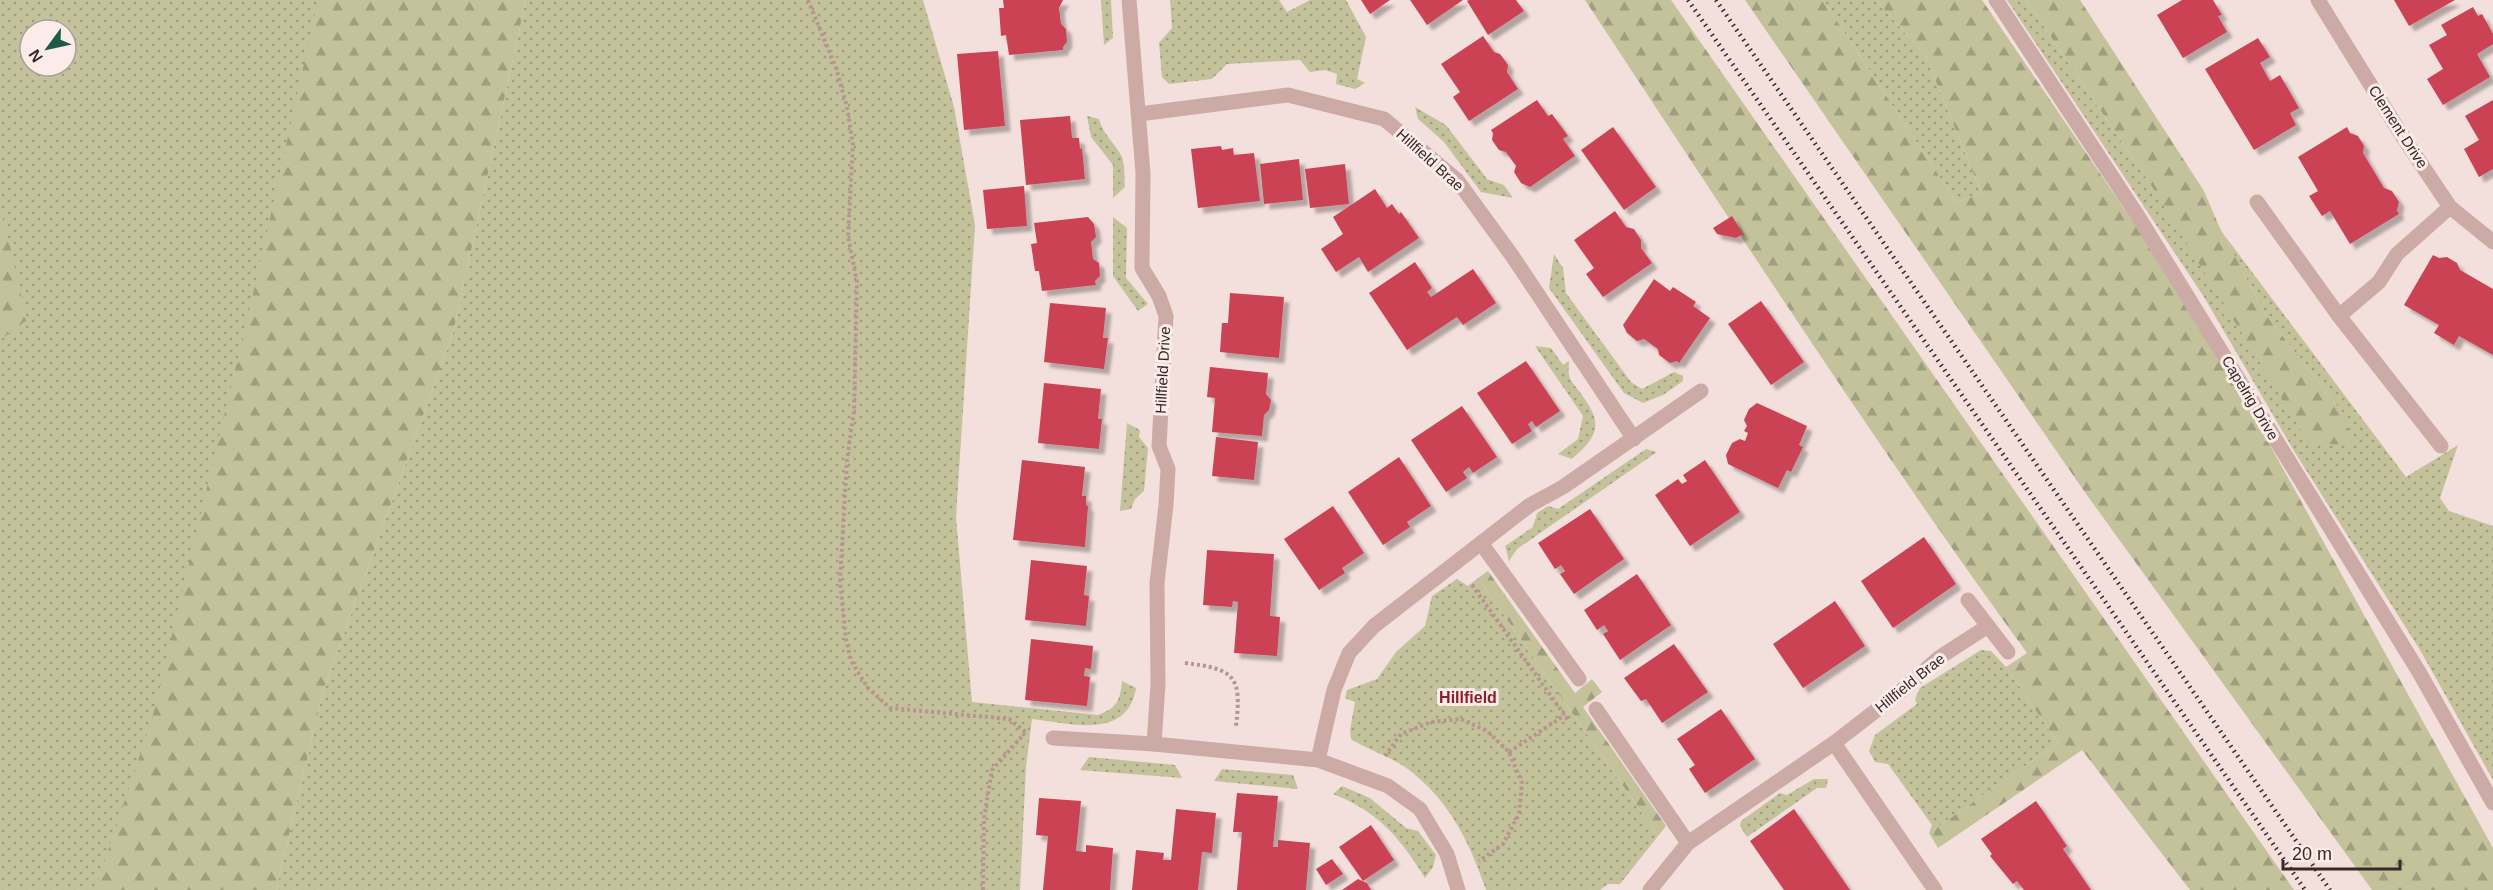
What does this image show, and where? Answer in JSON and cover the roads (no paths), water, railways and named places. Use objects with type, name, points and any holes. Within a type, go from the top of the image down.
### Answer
[{"type":"street","name":"Hillfield Drive","points":[[1128,0],[1143,173],[1142,268],[1159,296],[1166,316],[1158,446],[1168,469],[1157,583],[1158,659],[1154,744]]},
{"type":"street","name":"Capelrig Drive","points":[[1996,0],[2142,223],[2419,672],[2493,802]]},
{"type":"street","name":"Clement Drive","points":[[2318,0],[2401,134],[2450,207],[2493,242]]},
{"type":"street","name":"Hillfield Brae","points":[[1139,114],[1288,94],[1384,119],[1406,135],[1457,180],[1513,257],[1634,438]]},
{"type":"street","points":[[2257,201],[2339,316],[2441,446]]},
{"type":"street","points":[[2339,316],[2379,282],[2397,254],[2450,207]]},
{"type":"street","points":[[1318,760],[1334,690],[1350,653],[1374,626],[1530,505],[1563,487],[1701,392]]},
{"type":"street","points":[[1481,543],[1579,679]]},
{"type":"street","points":[[1968,600],[2008,652]]},
{"type":"street","name":"Hillfield Brae","points":[[1650,890],[1688,843],[1834,743],[1900,692],[1940,657],[1988,626]]},
{"type":"street","points":[[1596,709],[1688,843]]},
{"type":"street","points":[[1053,738],[1154,744],[1318,760],[1368,778],[1388,786],[1420,809],[1447,854],[1458,890]]},
{"type":"street","points":[[1834,743],[1935,890]]},
{"type":"railway","points":[[1688,0],[2305,890]]},
{"type":"railway","points":[[1716,0],[2330,890]]},
{"type":"district","name":"Hillfield","points":[[1468,697]]}]
